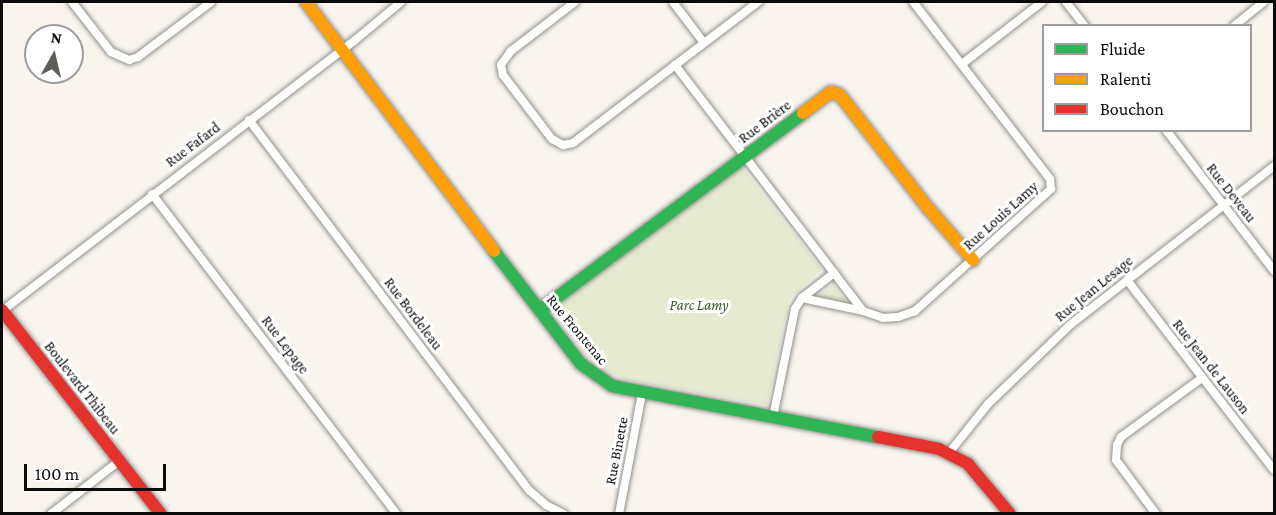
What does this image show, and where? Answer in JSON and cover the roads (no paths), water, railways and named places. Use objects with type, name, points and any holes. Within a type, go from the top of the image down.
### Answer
[{"type":"street","points":[[72,2],[111,52],[129,60],[138,57],[211,2]]},
{"type":"street","name":"Rue Frontenac","points":[[306,2],[540,310],[593,375],[612,386],[642,393],[913,443],[949,453],[973,468],[1010,513]]},
{"type":"street","name":"Rue Fafard","points":[[2,311],[401,2]]},
{"type":"street","points":[[575,2],[511,51],[501,65],[503,75],[557,143],[573,143],[758,2]]},
{"type":"street","points":[[673,2],[704,43]]},
{"type":"street","name":"Rue Louis Lamy","points":[[802,298],[888,318],[915,311],[1049,193],[1052,182],[914,2]]},
{"type":"street","points":[[962,64],[1042,2]]},
{"type":"street","points":[[1066,2],[1083,24]]},
{"type":"street","points":[[1236,24],[1264,2]]},
{"type":"street","points":[[675,65],[863,311]]},
{"type":"street","name":"Rue Brière","points":[[540,310],[828,93],[837,93],[927,208],[973,260]]},
{"type":"street","name":"Rue Bordeleau","points":[[249,120],[530,491],[546,505],[564,513]]},
{"type":"street","name":"Rue Deveau","points":[[1168,132],[1275,271]]},
{"type":"street","name":"Rue Jean Lesage","points":[[949,453],[976,416],[1087,310],[1275,166]]},
{"type":"street","name":"Rue Lepage","points":[[152,194],[397,513]]},
{"type":"street","points":[[773,417],[793,314],[802,298],[834,273]]},
{"type":"street","name":"Rue Jean de Lauson","points":[[1127,280],[1275,470]]},
{"type":"street","name":"Boulevard Thibeau","points":[[2,311],[161,513]]},
{"type":"street","points":[[1156,513],[1118,464],[1115,456],[1117,445],[1121,437],[1202,378]]},
{"type":"street","name":"Rue Binette","points":[[619,513],[642,393]]},
{"type":"street","points":[[51,513],[119,461]]},
{"type":"park label","name":"Parc Lamy","points":[[699,306]]}]
